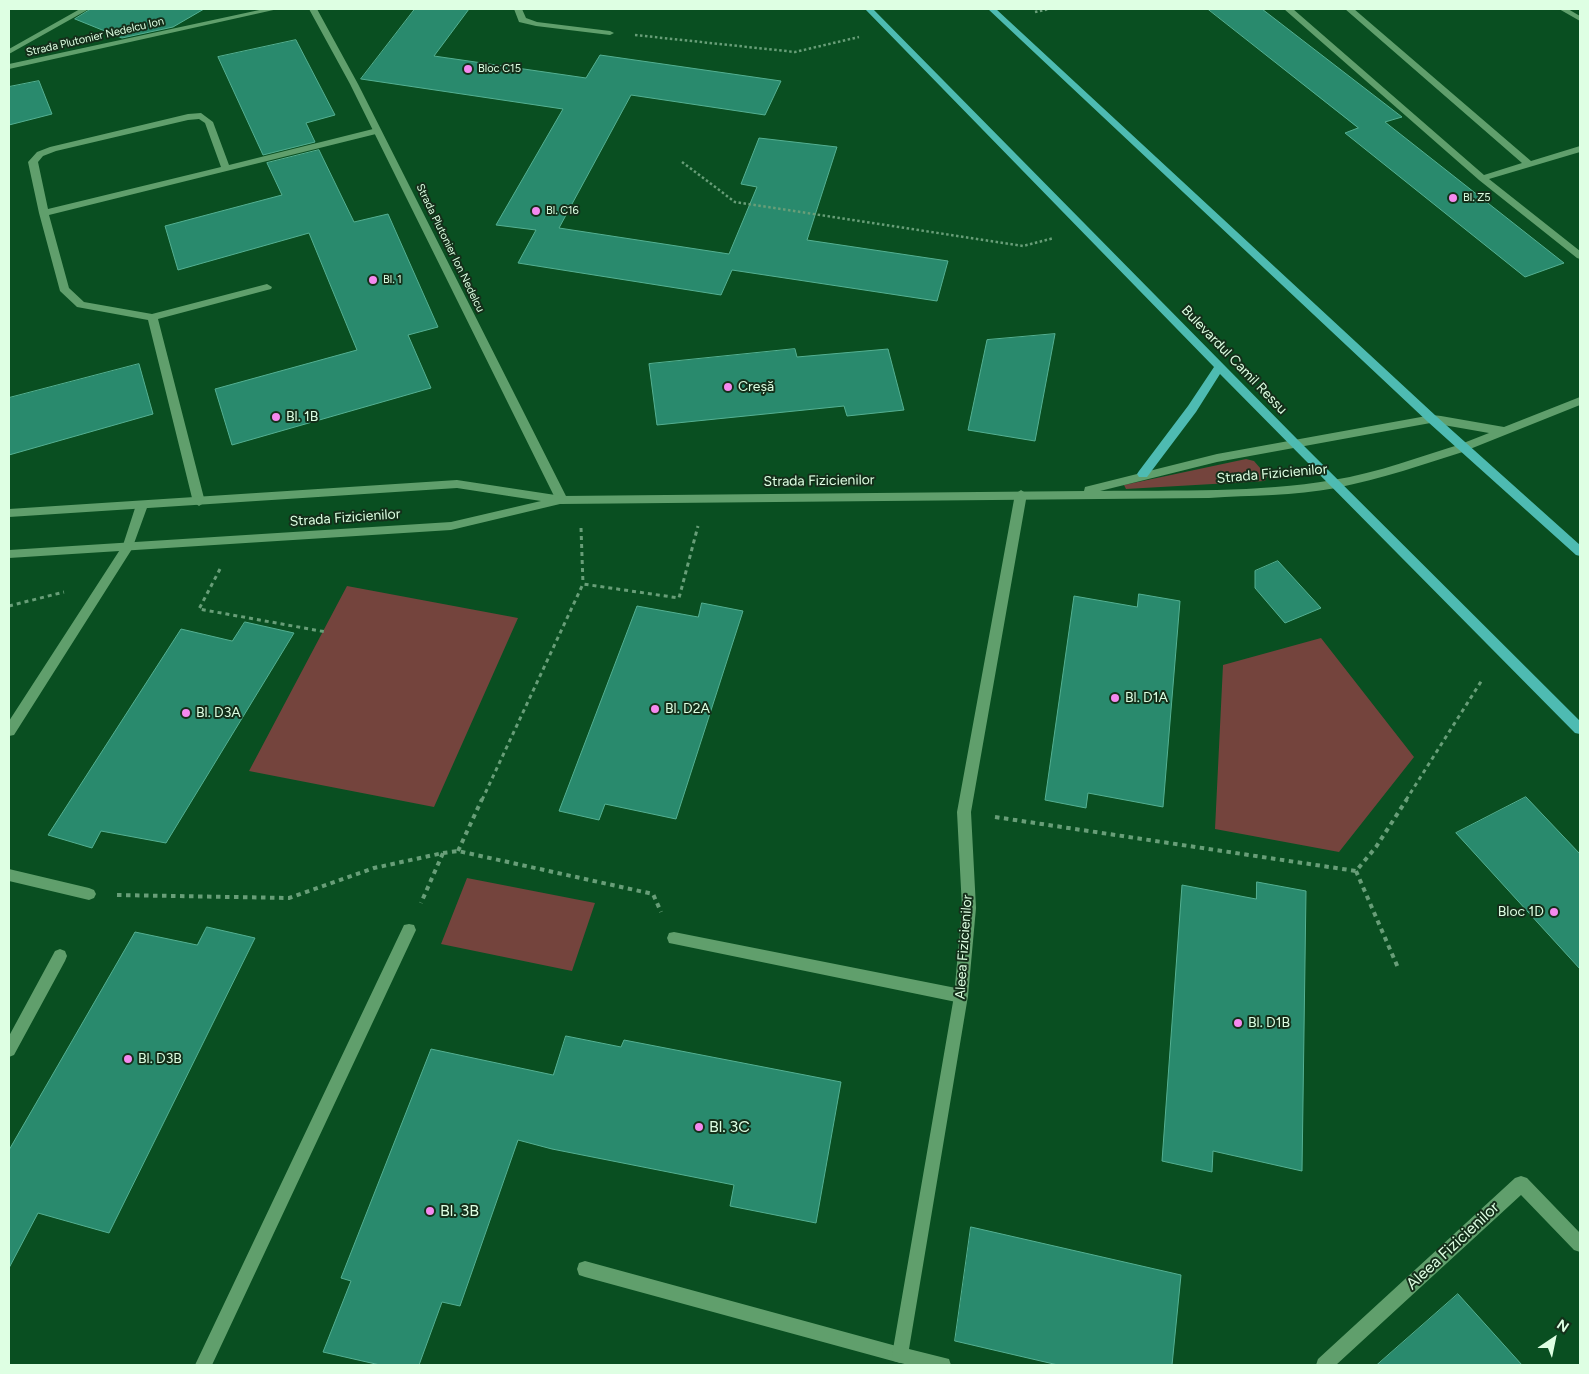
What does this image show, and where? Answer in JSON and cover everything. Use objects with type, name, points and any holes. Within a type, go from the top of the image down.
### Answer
[{"type":"main road","name":"Bulevardul Camil Ressu","points":[[869,9],[1086,228],[1294,443],[1580,729]]},
{"type":"main road","points":[[992,9],[1432,419],[1580,552]]},
{"type":"main road","points":[[1143,474],[1192,409],[1220,366]]},
{"type":"street","points":[[9,52],[85,9]]},
{"type":"street","name":"Strada Plutonier Nedelcu Ion","points":[[9,67],[274,9]]},
{"type":"street","name":"Strada Plutonier Ion Nedelcu","points":[[313,9],[377,131],[562,500]]},
{"type":"street","points":[[518,9],[522,20],[536,24],[610,32]]},
{"type":"street","points":[[1288,9],[1482,178],[1580,256]]},
{"type":"street","points":[[1348,9],[1530,165]]},
{"type":"street","points":[[1563,9],[1580,19]]},
{"type":"street","points":[[226,168],[209,122],[201,116],[188,116],[53,149],[40,154],[33,162],[64,289],[81,305],[152,317],[267,287]]},
{"type":"street","points":[[44,213],[377,131]]},
{"type":"street","points":[[1482,178],[1580,149]]},
{"type":"street","points":[[152,317],[199,502]]},
{"type":"street","name":"Strada Fizicienilor","points":[[9,513],[457,484],[562,500],[1021,494],[1209,494],[1270,490],[1335,484],[1416,464],[1580,401]]},
{"type":"street","name":"Strada Fizicienilor","points":[[1077,494],[1143,474],[1234,454],[1432,419],[1445,419],[1478,428],[1505,430]]},
{"type":"street","name":"Aleea Fizicienilor","points":[[900,1355],[961,996],[969,908],[964,812],[1021,494]]},
{"type":"street","name":"Strada Fizicienilor","points":[[9,554],[451,526],[562,500]]},
{"type":"street","points":[[9,730],[128,546],[142,505]]},
{"type":"street","points":[[9,875],[89,894]]},
{"type":"street","points":[[203,1365],[409,930]]},
{"type":"street","points":[[674,938],[961,996]]},
{"type":"street","points":[[9,1050],[60,956]]},
{"type":"street","name":"Aleea Fizicienilor","points":[[1324,1365],[1521,1184],[1580,1244]]},
{"type":"street","points":[[585,1269],[943,1365]]},
{"type":"path","points":[[610,32],[795,52],[890,29]]},
{"type":"path","points":[[682,162],[735,202],[1023,246],[1086,228]]},
{"type":"path","points":[[583,584],[679,598],[706,498]]},
{"type":"path","points":[[458,852],[583,584],[580,500]]},
{"type":"path","points":[[236,540],[199,609],[326,632]]},
{"type":"path","points":[[9,606],[105,582]]},
{"type":"path","points":[[1356,871],[1376,847],[1482,680]]},
{"type":"path","points":[[964,812],[1356,871]]},
{"type":"path","points":[[89,894],[289,898],[374,868],[443,853],[458,852],[653,894],[674,938]]},
{"type":"path","points":[[409,930],[443,853]]},
{"type":"path","points":[[1356,871],[1399,970]]},
{"type":"shaded area","points":[[1246,459],[1254,461],[1267,476],[1265,481],[1126,489],[1124,485]]},
{"type":"shaded area","points":[[347,586],[518,618],[434,807],[249,771]]},
{"type":"shaded area","points":[[1321,638],[1414,757],[1339,852],[1215,829],[1223,665]]},
{"type":"shaded area","points":[[467,878],[595,903],[572,971],[441,944]]},
{"type":"building","points":[[91,9],[204,9],[173,27],[122,38],[75,19]]},
{"type":"building","points":[[415,9],[469,9],[434,56],[586,78],[600,55],[781,81],[765,115],[631,95],[559,228],[729,254],[757,187],[741,184],[759,138],[837,147],[807,240],[948,261],[937,301],[732,270],[721,295],[518,263],[536,230],[496,225],[563,109],[361,79]]},
{"type":"building","name":"Bl. Z5","points":[[1208,9],[1262,9],[1402,117],[1385,122],[1564,263],[1525,277],[1345,133],[1358,128]]},
{"type":"building","points":[[296,40],[335,115],[306,123],[315,142],[263,155],[218,57]]},
{"type":"building","points":[[39,81],[52,114],[9,125],[9,87]]},
{"type":"building","points":[[319,150],[354,222],[388,214],[438,327],[408,335],[431,388],[232,445],[215,389],[357,350],[309,233],[178,270],[165,226],[282,195],[267,163]]},
{"type":"building","points":[[1055,334],[1035,441],[968,430],[987,340]]},
{"type":"building","name":"Creșă","points":[[795,349],[797,357],[888,349],[904,410],[847,416],[844,406],[657,425],[649,364]]},
{"type":"building","points":[[139,364],[153,414],[9,455],[9,398]]},
{"type":"building","points":[[1278,561],[1321,608],[1285,623],[1255,588],[1255,571]]},
{"type":"building","name":"Bl. D1A","points":[[1139,594],[1180,601],[1163,807],[1088,793],[1086,808],[1045,800],[1074,596],[1137,607]]},
{"type":"building","name":"Bl. D2A","points":[[702,603],[743,611],[676,819],[605,804],[599,820],[559,811],[637,606],[698,617]]},
{"type":"building","name":"Bl. D3A","points":[[245,622],[294,633],[166,843],[101,831],[92,848],[48,835],[181,629],[232,641]]},
{"type":"building","name":"Bloc 1D","points":[[1526,797],[1580,854],[1580,969],[1456,833]]},
{"type":"building","name":"Bl. D1B","points":[[1257,882],[1306,891],[1302,1171],[1213,1151],[1212,1172],[1162,1161],[1182,885],[1256,899]]},
{"type":"building","name":"Bl. D3B","points":[[207,927],[255,938],[109,1233],[38,1213],[9,1268],[9,1150],[135,932],[197,945]]},
{"type":"building","points":[[566,1036],[621,1047],[624,1040],[841,1082],[816,1223],[730,1206],[734,1185],[552,1149],[518,1140],[460,1306],[442,1302],[419,1365],[380,1365],[323,1352],[351,1281],[341,1278],[431,1049],[553,1075]]},
{"type":"building","points":[[971,1227],[1181,1275],[1172,1365],[1058,1365],[955,1341]]},
{"type":"building","points":[[1458,1294],[1522,1365],[1377,1365]]},
{"type":"place","name":"Bloc C15","points":[[468,69]]},
{"type":"place","name":"Bl. Z5","points":[[1453,198]]},
{"type":"place","name":"Bl. C16","points":[[536,211]]},
{"type":"place","name":"Bl. 1","points":[[373,280]]},
{"type":"place","name":"Creșă","points":[[728,387]]},
{"type":"place","name":"Bl. 1B","points":[[276,417]]},
{"type":"place","name":"Bl. D1A","points":[[1115,698]]},
{"type":"place","name":"Bl. D2A","points":[[655,709]]},
{"type":"place","name":"Bl. D3A","points":[[186,713]]},
{"type":"place","name":"Bloc 1D","points":[[1554,912]]},
{"type":"place","name":"Bl. D1B","points":[[1238,1023]]},
{"type":"place","name":"Bl. D3B","points":[[128,1059]]},
{"type":"place","name":"Bl. 3C","points":[[699,1127]]},
{"type":"place","name":"Bl. 3B","points":[[430,1211]]}]
